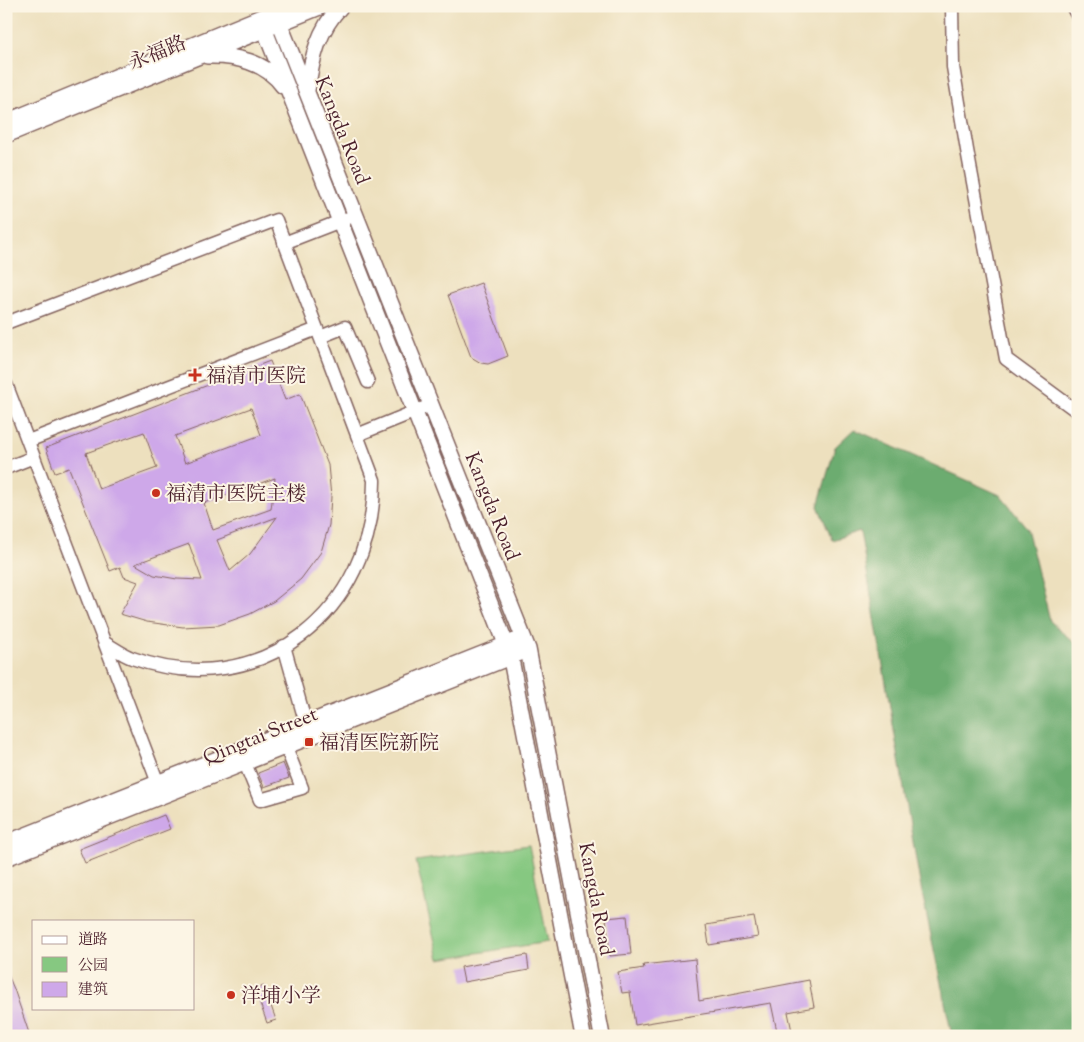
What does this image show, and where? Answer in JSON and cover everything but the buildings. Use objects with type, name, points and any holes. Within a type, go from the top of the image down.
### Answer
[{"type":"street","name":"永福路","points":[[6,136],[198,57],[281,14],[322,6]]},
{"type":"street","points":[[306,91],[314,52],[321,32],[341,6]]},
{"type":"street","points":[[952,6],[953,67],[966,150],[1006,358],[1078,412]]},
{"type":"street","points":[[1072,6],[1078,17]]},
{"type":"street","name":"Kangda Road","points":[[281,14],[306,91],[526,643],[602,1036]]},
{"type":"street","name":"永福路","points":[[6,122],[262,24]]},
{"type":"street","name":"Kangda Road","points":[[262,24],[509,651],[583,1036]]},
{"type":"street","points":[[198,57],[219,56],[240,59],[264,68],[278,79],[291,98]]},
{"type":"street","points":[[284,243],[356,215]]},
{"type":"street","points":[[6,322],[276,220],[374,480],[374,505],[367,542],[344,590],[329,610],[284,646],[265,657],[235,668],[198,670],[162,666],[131,658],[105,643]]},
{"type":"street","points":[[28,441],[319,333],[345,326],[368,382]]},
{"type":"street","points":[[6,384],[161,789]]},
{"type":"street","points":[[358,435],[431,405]]},
{"type":"street","points":[[6,468],[34,457]]},
{"type":"street","name":"Qingtai Street","points":[[6,843],[161,789],[245,763],[526,643]]},
{"type":"street","points":[[284,646],[306,724]]},
{"type":"street","name":"Qingtai Street","points":[[6,858],[306,724],[509,651]]},
{"type":"street","points":[[245,763],[260,800],[302,788],[286,747]]},
{"type":"green space","points":[[854,429],[1000,495],[1027,528],[1050,621],[1078,646],[1078,1036],[952,1036],[920,883],[860,531],[832,540],[818,506],[835,447]]},
{"type":"green space","points":[[529,845],[548,942],[439,959],[416,861]]},
{"type":"place","name":"福清市医院","points":[[195,375]]},
{"type":"place","name":"福清市医院主楼","points":[[156,493]]},
{"type":"place","name":"福清医院新院","points":[[309,742]]},
{"type":"place","name":"洋埔小学","points":[[231,995]]}]
